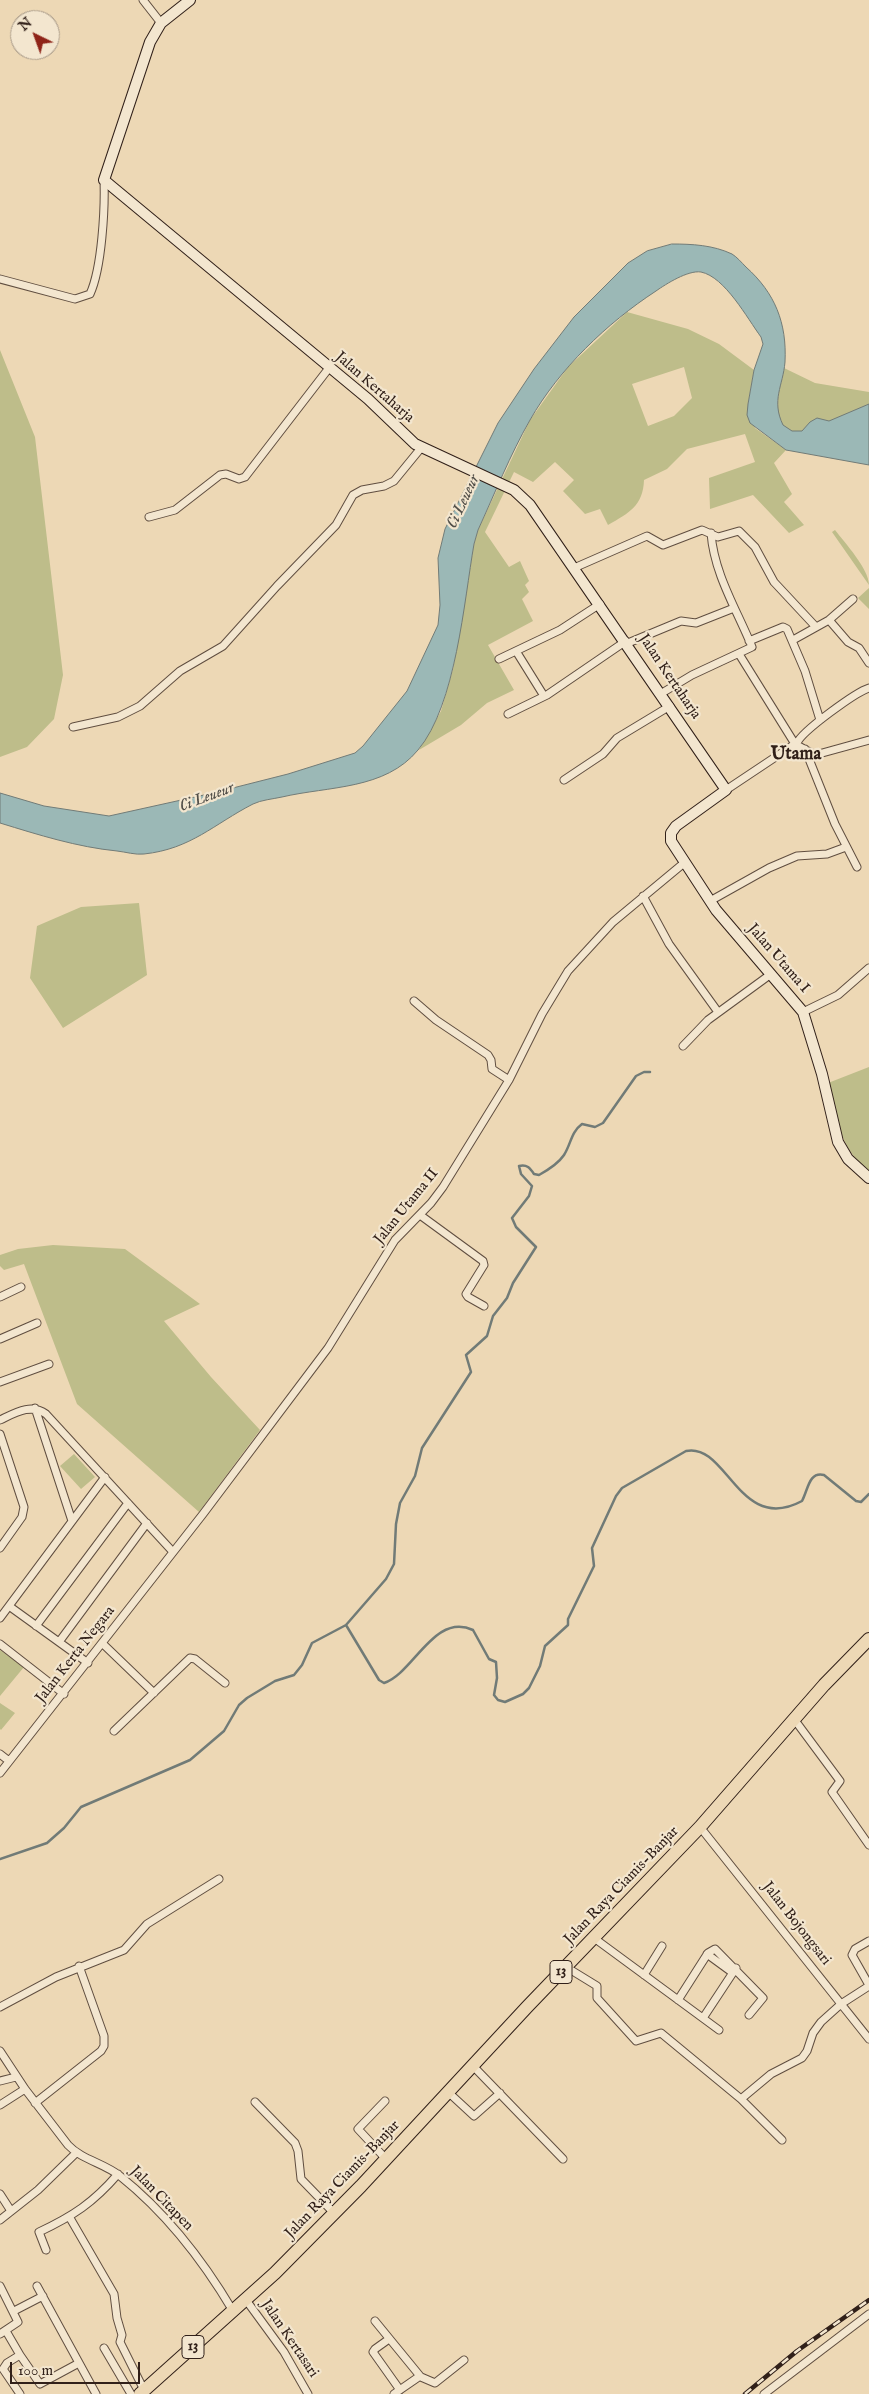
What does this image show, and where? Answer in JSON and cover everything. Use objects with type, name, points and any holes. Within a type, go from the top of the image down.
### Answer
[{"type":"highway","name":"Jalan Raya Ciamis-Banjar","points":[[246,2300],[386,2159],[700,1827],[794,1719],[869,1639]]},
{"type":"highway","name":"13","points":[[142,2392],[246,2300]]},
{"type":"street","points":[[143,0],[161,23]]},
{"type":"street","points":[[0,279],[75,299],[90,294],[97,268],[104,180],[150,42],[161,23],[190,0]]},
{"type":"street","name":"Jalan Kertaharja","points":[[104,180],[368,399],[421,448],[458,462],[514,490],[530,505],[627,642],[726,790]]},
{"type":"street","points":[[149,517],[175,510],[220,475],[226,474],[237,479],[245,477],[329,368]]},
{"type":"street","points":[[73,727],[105,721],[135,709],[158,692],[180,671],[223,646],[336,525],[353,495],[362,490],[384,486],[394,481],[421,448]]},
{"type":"street","points":[[574,568],[647,536],[663,545],[700,530],[718,537],[738,531],[755,547],[774,582],[816,627]]},
{"type":"street","points":[[662,693],[692,675],[752,648],[713,554],[711,533]]},
{"type":"street","points":[[793,640],[829,620],[853,599]]},
{"type":"street","points":[[499,659],[560,630],[600,604]]},
{"type":"street","points":[[508,714],[544,696],[627,642],[682,621],[696,623],[734,608]]},
{"type":"street","points":[[829,620],[848,642],[859,648],[869,663]]},
{"type":"street","points":[[750,641],[783,627],[787,629],[793,640],[820,720]]},
{"type":"street","points":[[516,651],[544,696]]},
{"type":"street","points":[[739,654],[796,744],[812,754],[818,754],[869,740]]},
{"type":"street","points":[[726,790],[796,744],[800,737],[820,720],[869,688]]},
{"type":"street","points":[[564,780],[603,754],[617,738],[670,706]]},
{"type":"street","points":[[805,749],[846,847],[857,867]]},
{"type":"street","name":"Jalan Utama I","points":[[726,790],[673,830],[671,841],[710,900],[803,1012],[822,1074],[838,1142],[848,1159],[869,1178]]},
{"type":"street","points":[[710,900],[769,868],[797,856],[827,854],[846,847]]},
{"type":"street","name":"Jalan Utama II","points":[[172,1552],[328,1348],[395,1240],[420,1215],[443,1187],[568,971],[605,929],[684,863]]},
{"type":"street","points":[[643,896],[669,944],[718,1012]]},
{"type":"street","points":[[803,1012],[844,991],[869,968]]},
{"type":"street","points":[[684,1046],[718,1012],[771,974]]},
{"type":"street","points":[[414,1001],[436,1020],[488,1055],[493,1070],[507,1079]]},
{"type":"street","points":[[420,1215],[483,1261],[481,1270],[466,1294],[484,1306]]},
{"type":"street","points":[[0,1297],[21,1287]]},
{"type":"street","points":[[0,1339],[37,1323]]},
{"type":"street","points":[[0,1382],[49,1364]]},
{"type":"street","points":[[35,1408],[50,1418],[172,1552]]},
{"type":"street","points":[[0,1420],[35,1408]]},
{"type":"street","points":[[35,1408],[72,1521]]},
{"type":"street","points":[[0,1434],[24,1507],[22,1517],[0,1548]]},
{"type":"street","points":[[0,1618],[105,1477]]},
{"type":"street","points":[[36,1626],[128,1503]]},
{"type":"street","points":[[59,1642],[147,1524]]},
{"type":"street","points":[[0,1531],[8,1537]]},
{"type":"street","name":"Jalan Kerta Negara","points":[[0,1773],[64,1694],[172,1552]]},
{"type":"street","points":[[9,1606],[88,1662]]},
{"type":"street","points":[[102,1643],[154,1693]]},
{"type":"street","points":[[0,1644],[64,1694]]},
{"type":"street","points":[[114,1730],[190,1658],[195,1659],[225,1683]]},
{"type":"street","points":[[794,1719],[840,1781],[832,1792],[869,1844]]},
{"type":"street","points":[[0,1754],[9,1761]]},
{"type":"street","name":"Jalan Bojongsari","points":[[700,1827],[869,2039]]},
{"type":"street","points":[[0,2007],[79,1966],[124,1950],[147,1924],[219,1879]]},
{"type":"street","points":[[594,1938],[719,2030]]},
{"type":"street","points":[[741,2099],[771,2074],[802,2058],[807,2051],[810,2039],[816,2028],[841,2004],[869,1985],[852,1955],[855,1949],[869,1941]]},
{"type":"street","points":[[644,1975],[662,1946]]},
{"type":"street","points":[[678,2000],[707,1954],[735,1971],[763,1998],[749,2015]]},
{"type":"street","points":[[35,2103],[94,2058],[104,2046],[104,2036],[79,1966]]},
{"type":"street","points":[[566,1967],[597,1986],[597,1998],[636,2041],[661,2033],[741,2099],[782,2140]]},
{"type":"street","points":[[703,2018],[735,1971]]},
{"type":"street","name":"Jalan Citapen","points":[[0,2051],[24,2089],[76,2152],[118,2174],[149,2204],[202,2263],[233,2311]]},
{"type":"street","points":[[473,2066],[563,2159]]},
{"type":"street","points":[[0,2081],[16,2077]]},
{"type":"street","points":[[0,2105],[24,2089]]},
{"type":"street","points":[[448,2092],[474,2116],[500,2093]]},
{"type":"street","points":[[385,2101],[358,2129],[386,2159]]},
{"type":"street","points":[[255,2102],[295,2143],[301,2179],[334,2213]]},
{"type":"street","points":[[0,2220],[38,2190],[76,2152]]},
{"type":"street","points":[[46,2250],[39,2232],[70,2218],[94,2200],[118,2174]]},
{"type":"street","points":[[0,2194],[11,2211]]},
{"type":"street","points":[[70,2218],[114,2294],[117,2318],[122,2335],[120,2342],[142,2392]]},
{"type":"street","points":[[0,2286],[18,2322],[3,2332],[40,2384],[80,2363]]},
{"type":"street","points":[[37,2286],[96,2394]]},
{"type":"street","points":[[14,2312],[43,2296]]},
{"type":"street","name":"Jalan Kertasari","points":[[246,2300],[284,2352],[308,2394]]},
{"type":"street","points":[[764,2394],[869,2314]]},
{"type":"street","points":[[375,2321],[421,2377],[436,2383],[464,2360]]},
{"type":"street","points":[[389,2339],[375,2348],[374,2354],[397,2392],[421,2377]]},
{"type":"street","points":[[104,2348],[131,2394]]},
{"type":"street","points":[[20,2355],[6,2363],[4,2369],[20,2394]]},
{"type":"shaded area","points":[[627,312],[688,329],[719,344],[754,370],[748,404],[755,428],[786,450],[774,463],[792,494],[784,502],[804,525],[789,533],[753,495],[710,509],[709,478],[755,462],[745,434],[687,449],[667,469],[644,480],[641,496],[634,508],[608,525],[600,509],[585,514],[563,491],[574,480],[555,462],[533,482],[514,472],[485,532],[509,567],[520,561],[529,581],[525,585],[529,592],[522,599],[533,621],[488,645],[514,690],[487,703],[461,725],[419,750],[441,711],[453,669],[478,530],[530,420],[568,367]],"holes":[[[684,367],[692,398],[674,416],[648,426],[632,384]]]},
{"type":"shaded area","points":[[0,350],[35,437],[63,675],[54,719],[27,747],[0,757]]},
{"type":"shaded area","points":[[784,368],[815,383],[869,392],[869,404],[845,417],[820,422],[798,432],[788,430],[782,425],[778,417],[777,407]]},
{"type":"shaded area","points":[[835,530],[861,564],[869,585],[832,532]]},
{"type":"shaded area","points":[[869,588],[869,609],[858,598]]},
{"type":"shaded area","points":[[139,903],[147,975],[63,1028],[30,978],[37,926],[81,907]]},
{"type":"shaded area","points":[[869,1067],[869,1172],[851,1153],[845,1142],[837,1120],[828,1083]]},
{"type":"shaded area","points":[[53,1245],[125,1249],[200,1304],[164,1321],[211,1377],[260,1430],[199,1512],[77,1404],[24,1264],[4,1270],[0,1266],[0,1255],[18,1249]]},
{"type":"shaded area","points":[[74,1454],[95,1477],[81,1489],[60,1466]]},
{"type":"shaded area","points":[[0,1650],[24,1667],[0,1696]]},
{"type":"shaded area","points":[[0,1703],[15,1713],[1,1730],[0,1729]]},
{"type":"water","name":"Ci Leueur","points":[[672,244],[702,246],[732,254],[765,287],[777,310],[784,334],[785,362],[778,400],[778,408],[783,425],[792,431],[802,431],[810,422],[817,418],[829,421],[869,404],[869,465],[786,450],[750,423],[747,415],[748,404],[754,370],[763,344],[761,337],[735,299],[719,282],[710,275],[701,272],[684,275],[665,285],[602,332],[555,383],[530,420],[509,460],[478,530],[456,652],[450,680],[441,707],[431,731],[418,750],[405,763],[373,780],[256,803],[189,841],[175,847],[144,854],[73,844],[0,823],[0,793],[44,806],[109,816],[288,774],[355,753],[363,746],[407,691],[438,625],[440,605],[438,558],[445,529],[498,423],[534,369],[574,317],[628,263],[647,251]]},
{"type":"waterway","points":[[0,1859],[47,1843],[64,1828],[81,1807],[190,1760],[224,1731],[239,1705],[247,1698],[275,1681],[294,1675],[302,1665],[312,1643],[346,1625],[386,1579],[394,1564],[396,1524],[400,1503],[415,1476],[422,1448],[471,1372],[466,1355],[487,1336],[493,1316],[507,1298],[513,1283],[536,1247],[516,1227],[512,1218],[529,1196],[532,1186],[521,1174],[519,1166],[526,1166],[534,1174],[539,1175],[553,1166],[564,1155],[578,1127],[582,1124],[595,1127],[603,1123],[636,1076],[644,1072],[650,1072]]},
{"type":"waterway","points":[[346,1625],[379,1680],[384,1683],[395,1677],[425,1646],[447,1629],[459,1627],[473,1630],[489,1659],[496,1662],[497,1678],[494,1695],[498,1700],[505,1702],[523,1694],[529,1688],[540,1666],[545,1646],[568,1625],[568,1619],[594,1566],[592,1548],[616,1496],[622,1488],[686,1451],[700,1452],[713,1460],[748,1498],[763,1506],[781,1508],[802,1501],[810,1482],[815,1476],[819,1475],[824,1475],[856,1501],[861,1502],[869,1494]]},
{"type":"railway","points":[[745,2394],[797,2351],[869,2300]]},
{"type":"district","name":"Utama","points":[[796,755]]}]
